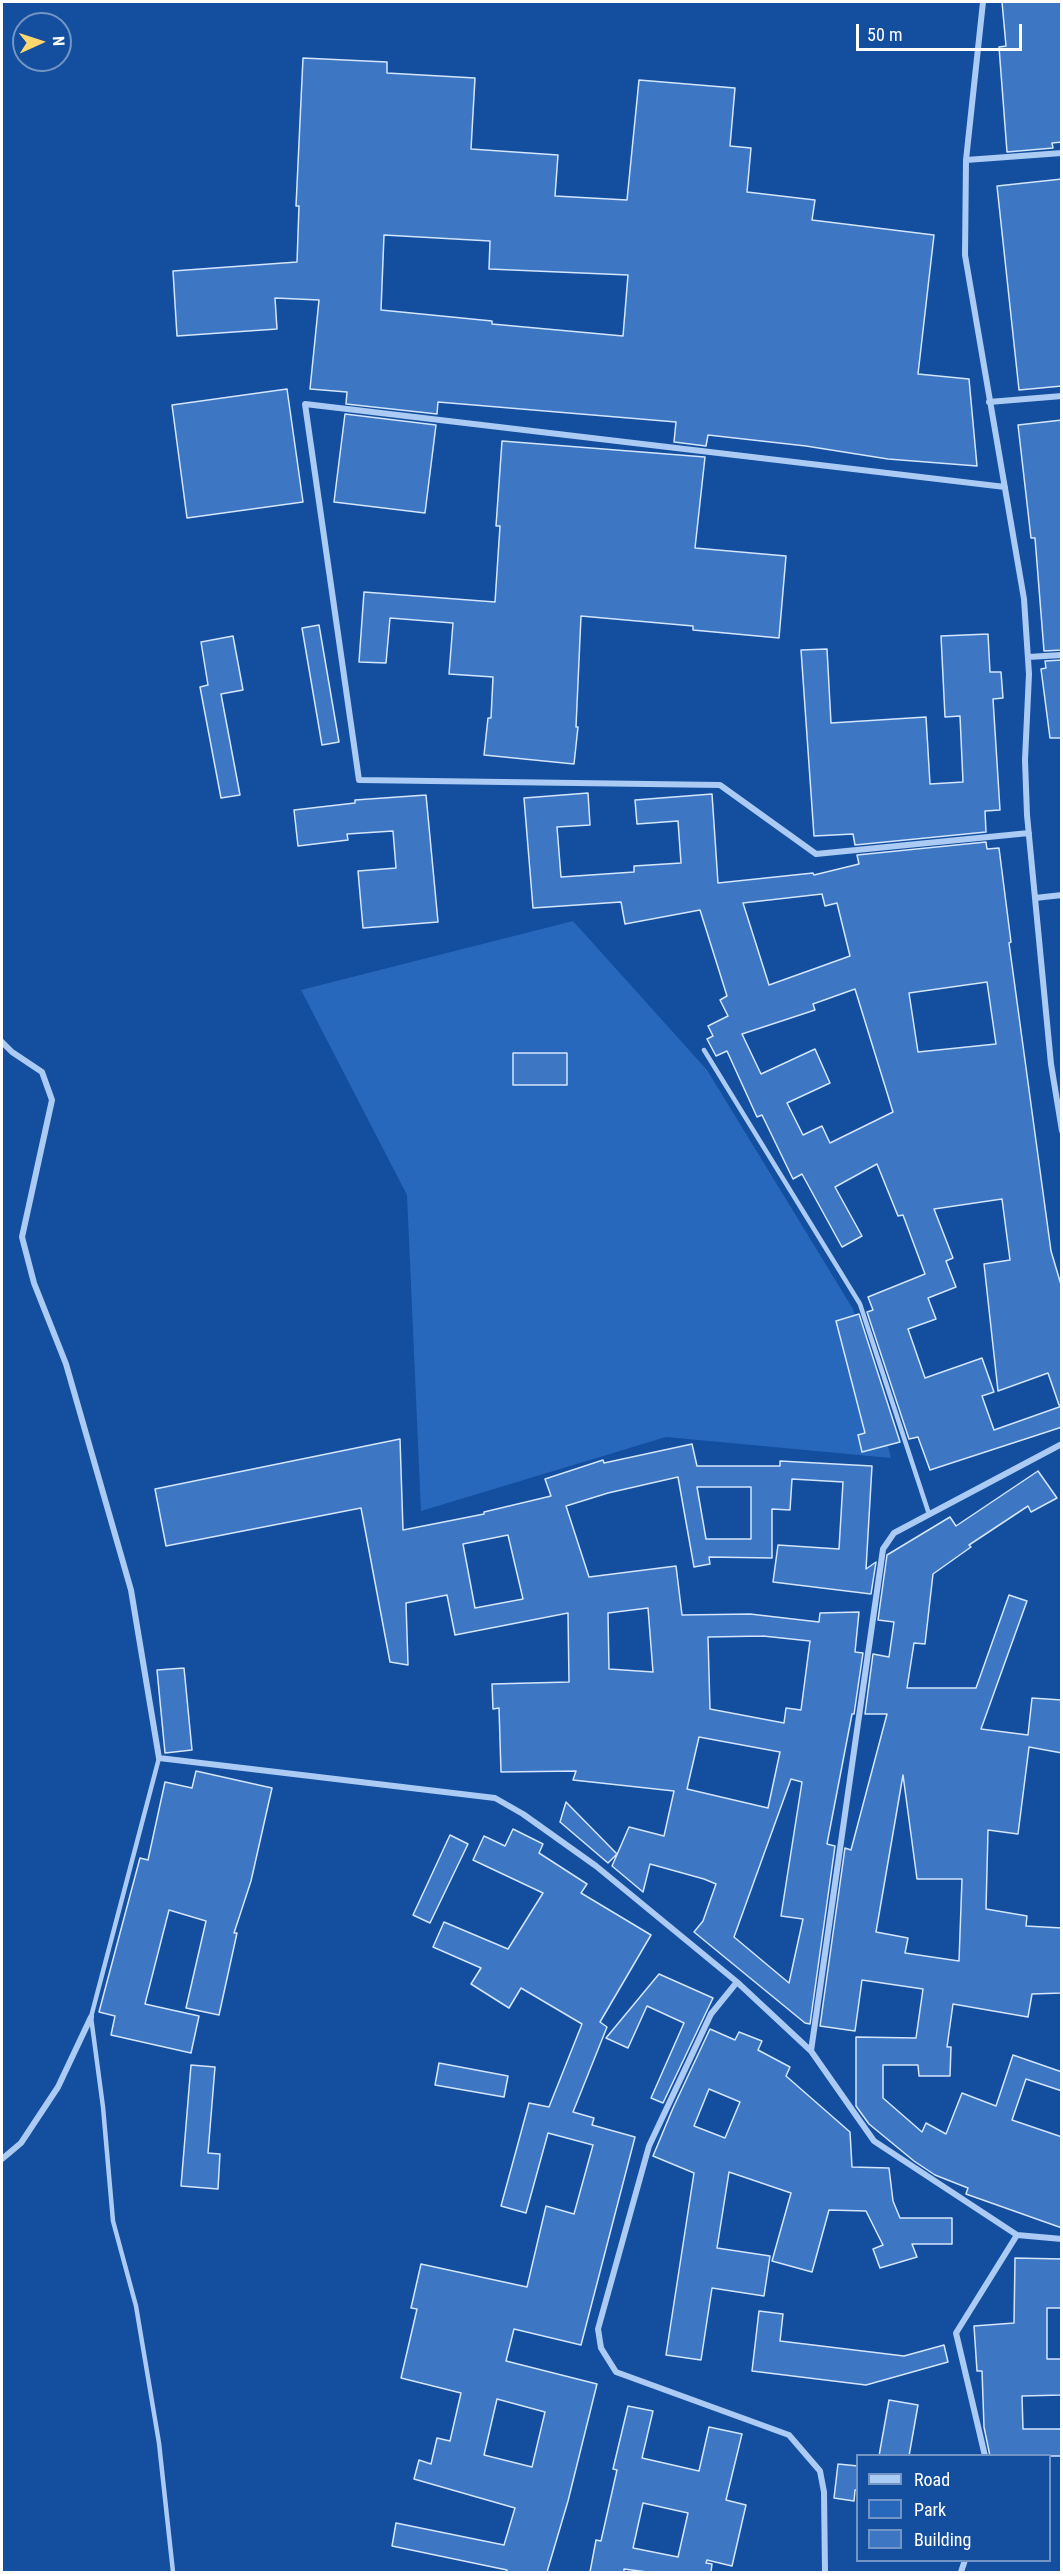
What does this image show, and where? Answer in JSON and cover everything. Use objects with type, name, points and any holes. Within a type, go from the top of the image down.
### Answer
[{"type":"street","points":[[983,2],[966,159],[965,255],[1024,599],[1028,657],[1026,760],[1029,833],[1051,1064],[1062,1131]]},
{"type":"street","points":[[966,159],[1062,153]]},
{"type":"street","points":[[989,402],[1062,396]]},
{"type":"street","points":[[1005,487],[305,404],[359,780],[720,785],[816,854],[1029,833]]},
{"type":"street","points":[[1028,657],[1062,654]]},
{"type":"street","points":[[1035,898],[1062,895]]},
{"type":"street","points":[[2,1042],[12,1052],[42,1071],[52,1100],[22,1237],[34,1283],[66,1364],[131,1590],[159,1758],[495,1798],[523,1814],[596,1866],[737,1982],[810,2051],[874,2141],[1017,2235],[1062,2239]]},
{"type":"street","points":[[810,2051],[883,1549],[894,1533],[1062,1444]]},
{"type":"street","points":[[737,1982],[711,2014],[649,2146],[598,2330],[601,2348],[616,2372],[789,2435],[820,2471],[824,2492],[825,2572]]},
{"type":"street","points":[[2,2159],[21,2143],[58,2086],[91,2017]]},
{"type":"street","points":[[985,2454],[956,2333],[1017,2235]]},
{"type":"lane","points":[[704,1050],[860,1304],[929,1514]]},
{"type":"lane","points":[[159,1758],[91,2017],[103,2107],[113,2221],[136,2306],[159,2443],[173,2572]]},
{"type":"green space","points":[[573,921],[707,1070],[853,1309],[891,1458],[666,1437],[421,1511],[407,1195],[301,990]]},
{"type":"building","points":[[1002,2],[1062,2],[1062,142],[1052,143],[1053,148],[1007,152],[999,47],[1006,46]]},
{"type":"building","points":[[303,58],[387,62],[387,73],[475,78],[471,149],[558,155],[555,196],[627,200],[639,80],[735,88],[730,146],[751,148],[747,192],[815,200],[812,220],[934,235],[918,374],[969,379],[977,466],[888,459],[806,446],[708,435],[706,446],[674,442],[676,422],[438,402],[437,414],[346,404],[347,392],[310,389],[319,300],[275,298],[277,329],[177,336],[173,271],[297,262],[299,206],[296,206]],"holes":[[[384,235],[490,241],[489,269],[628,275],[623,336],[492,324],[492,321],[381,310]]]},
{"type":"building","points":[[1062,179],[1062,386],[1019,390],[997,186]]},
{"type":"building","points":[[287,389],[303,502],[187,518],[172,405]]},
{"type":"building","points":[[345,414],[436,425],[425,513],[334,502]]},
{"type":"building","points":[[1062,420],[1062,650],[1044,651],[1035,538],[1031,538],[1018,425]]},
{"type":"building","points":[[502,441],[705,457],[695,548],[786,556],[779,638],[693,630],[693,626],[581,616],[576,727],[578,727],[574,764],[484,755],[488,718],[491,718],[493,677],[449,674],[453,623],[390,618],[386,663],[359,662],[364,592],[495,602],[500,526],[496,526]]},
{"type":"building","points":[[319,625],[339,742],[322,745],[302,628]]},
{"type":"building","points":[[988,634],[990,672],[1001,672],[1003,698],[993,699],[1000,810],[985,811],[986,832],[855,845],[853,834],[814,836],[801,650],[827,649],[831,723],[926,717],[930,784],[963,782],[960,716],[945,717],[941,636]]},
{"type":"building","points":[[233,636],[243,690],[221,694],[240,795],[221,798],[200,687],[208,685],[201,642]]},
{"type":"building","points":[[1062,660],[1062,738],[1050,738],[1041,669],[1046,668],[1045,661]]},
{"type":"building","points":[[588,793],[590,825],[557,827],[561,877],[634,872],[634,866],[681,863],[678,821],[637,824],[635,800],[712,794],[718,883],[813,873],[814,875],[859,864],[857,855],[986,842],[987,849],[999,848],[1011,942],[1009,943],[1051,1251],[1062,1288],[1062,1405],[1059,1405],[1048,1373],[998,1391],[984,1264],[1010,1260],[1002,1199],[934,1209],[953,1258],[946,1261],[956,1287],[928,1298],[936,1319],[908,1329],[925,1378],[982,1358],[994,1392],[982,1396],[994,1430],[1062,1406],[1062,1427],[930,1470],[918,1437],[909,1439],[867,1312],[873,1310],[868,1297],[925,1274],[903,1215],[898,1216],[877,1164],[835,1187],[862,1236],[842,1247],[802,1174],[793,1179],[762,1115],[757,1117],[727,1051],[716,1056],[707,1039],[713,1036],[708,1026],[728,1016],[720,1000],[727,996],[700,910],[625,924],[621,902],[533,908],[524,798]],"holes":[[[822,894],[825,906],[837,903],[850,956],[769,985],[743,903]],[[987,982],[996,1044],[918,1052],[909,993]],[[855,989],[893,1112],[830,1143],[822,1126],[803,1135],[787,1103],[830,1083],[815,1049],[761,1074],[742,1034],[815,1010],[813,1004]]]},
{"type":"building","points":[[426,795],[438,922],[363,928],[358,871],[396,868],[393,831],[347,834],[348,840],[298,846],[294,810],[355,803],[355,800]]},
{"type":"building","points":[[513,1053],[567,1053],[567,1085],[513,1085]]},
{"type":"building","points":[[859,1314],[900,1442],[862,1452],[858,1435],[865,1433],[836,1321]]},
{"type":"building","points":[[400,1439],[403,1530],[484,1514],[484,1512],[551,1496],[545,1479],[603,1460],[604,1463],[692,1444],[697,1466],[780,1466],[780,1461],[872,1466],[866,1569],[876,1562],[871,1594],[773,1582],[778,1545],[839,1549],[843,1482],[792,1479],[790,1510],[772,1509],[772,1558],[709,1557],[710,1564],[694,1567],[678,1477],[608,1493],[566,1506],[589,1577],[676,1566],[682,1615],[750,1614],[819,1622],[820,1613],[859,1612],[855,1652],[863,1653],[854,1714],[852,1714],[827,1844],[835,1846],[810,2024],[805,2023],[694,1932],[703,1921],[716,1884],[650,1864],[643,1892],[612,1866],[629,1827],[664,1836],[674,1791],[573,1780],[576,1771],[501,1772],[499,1708],[493,1709],[492,1684],[569,1682],[568,1613],[455,1635],[447,1595],[406,1603],[408,1665],[390,1662],[361,1508],[166,1546],[155,1489]],"holes":[[[697,1487],[751,1487],[751,1539],[706,1539]],[[508,1535],[523,1599],[475,1608],[463,1544]],[[648,1608],[653,1672],[609,1669],[608,1613]],[[763,1636],[810,1641],[801,1710],[786,1708],[784,1723],[710,1709],[708,1637]],[[699,1737],[780,1752],[768,1808],[687,1789]],[[791,1779],[802,1782],[781,1916],[803,1919],[789,1983],[734,1937]]]},
{"type":"building","points":[[1038,1471],[1057,1498],[1031,1512],[1028,1506],[969,1545],[971,1547],[933,1574],[925,1644],[914,1643],[907,1688],[976,1688],[1009,1595],[1027,1601],[981,1729],[1028,1735],[1032,1698],[1062,1700],[1062,1753],[1029,1747],[1018,1834],[988,1830],[986,1909],[1027,1916],[1026,1926],[1062,1928],[1062,1993],[1032,1994],[1028,2017],[953,2004],[947,2047],[951,2047],[950,2076],[919,2076],[918,2065],[883,2065],[883,2098],[922,2132],[926,2123],[946,2134],[962,2093],[996,2106],[1013,2055],[1062,2072],[1062,2091],[1026,2079],[1012,2120],[1062,2137],[1062,2228],[966,2194],[968,2188],[935,2175],[914,2161],[869,2124],[856,2106],[856,2037],[916,2038],[923,1989],[862,1980],[855,2031],[820,2026],[845,1848],[851,1850],[887,1714],[865,1714],[873,1654],[889,1657],[894,1622],[878,1620],[887,1555],[950,1517],[956,1526]],"holes":[[[903,1775],[917,1879],[962,1879],[959,1961],[905,1953],[908,1938],[876,1932]]]},
{"type":"building","points":[[184,1668],[192,1750],[165,1753],[157,1670]]},
{"type":"building","points":[[196,1771],[272,1788],[251,1881],[234,1933],[237,1933],[219,2015],[186,2008],[206,1921],[169,1910],[145,2004],[199,2016],[191,2053],[111,2035],[115,2016],[99,2012],[140,1858],[148,1860],[165,1782],[192,1788]]},
{"type":"building","points":[[566,1802],[617,1854],[608,1863],[560,1822]]},
{"type":"building","points":[[513,1829],[543,1844],[539,1853],[587,1884],[581,1893],[651,1935],[600,2022],[607,2027],[573,2112],[594,2118],[592,2125],[635,2137],[581,2345],[514,2329],[506,2361],[597,2384],[568,2501],[547,2572],[506,2572],[507,2570],[392,2546],[396,2523],[504,2545],[515,2508],[414,2479],[419,2460],[431,2464],[437,2438],[450,2441],[461,2393],[401,2378],[417,2309],[411,2308],[421,2264],[527,2287],[546,2206],[574,2214],[593,2145],[548,2133],[526,2213],[501,2206],[529,2103],[549,2107],[582,2024],[521,1988],[509,2008],[471,1984],[481,1968],[433,1947],[444,1922],[508,1949],[543,1893],[473,1860],[484,1836],[505,1846]],"holes":[[[497,2399],[545,2412],[532,2467],[484,2455]]]},
{"type":"building","points":[[450,1835],[468,1844],[430,1923],[413,1915]]},
{"type":"building","points":[[659,1974],[713,1998],[663,2103],[651,2098],[684,2023],[647,2006],[628,2048],[606,2038]]},
{"type":"building","points":[[710,2029],[735,2040],[739,2032],[762,2041],[758,2050],[790,2067],[786,2076],[850,2132],[852,2167],[889,2168],[893,2201],[900,2218],[952,2218],[952,2244],[912,2244],[917,2257],[880,2268],[873,2249],[883,2245],[866,2211],[829,2210],[812,2272],[772,2261],[791,2193],[729,2172],[717,2248],[770,2256],[764,2296],[712,2288],[701,2360],[666,2355],[694,2173],[653,2156]],"holes":[[[709,2089],[740,2102],[725,2138],[694,2126]]]},
{"type":"building","points":[[439,2063],[508,2076],[504,2097],[435,2085]]},
{"type":"building","points":[[191,2065],[215,2067],[208,2153],[220,2154],[218,2189],[181,2186]]},
{"type":"building","points":[[1015,2258],[1062,2259],[1062,2308],[1047,2308],[1047,2359],[1062,2359],[1062,2395],[1022,2396],[1023,2429],[1062,2429],[1062,2456],[990,2454],[984,2427],[982,2371],[977,2371],[974,2326],[1014,2323]]},
{"type":"building","points":[[759,2311],[783,2314],[780,2341],[904,2356],[944,2345],[948,2362],[866,2385],[752,2371]]},
{"type":"building","points":[[889,2400],[918,2405],[909,2454],[879,2454]]},
{"type":"building","points":[[628,2406],[653,2411],[642,2458],[699,2471],[709,2427],[742,2434],[726,2500],[746,2505],[732,2566],[707,2560],[706,2563],[712,2564],[711,2572],[647,2572],[624,2569],[624,2572],[590,2572],[596,2540],[601,2541],[617,2470],[613,2469]],"holes":[[[643,2503],[688,2513],[678,2557],[633,2548]]]},
{"type":"building","points":[[838,2464],[856,2466],[854,2501],[834,2498]]}]
